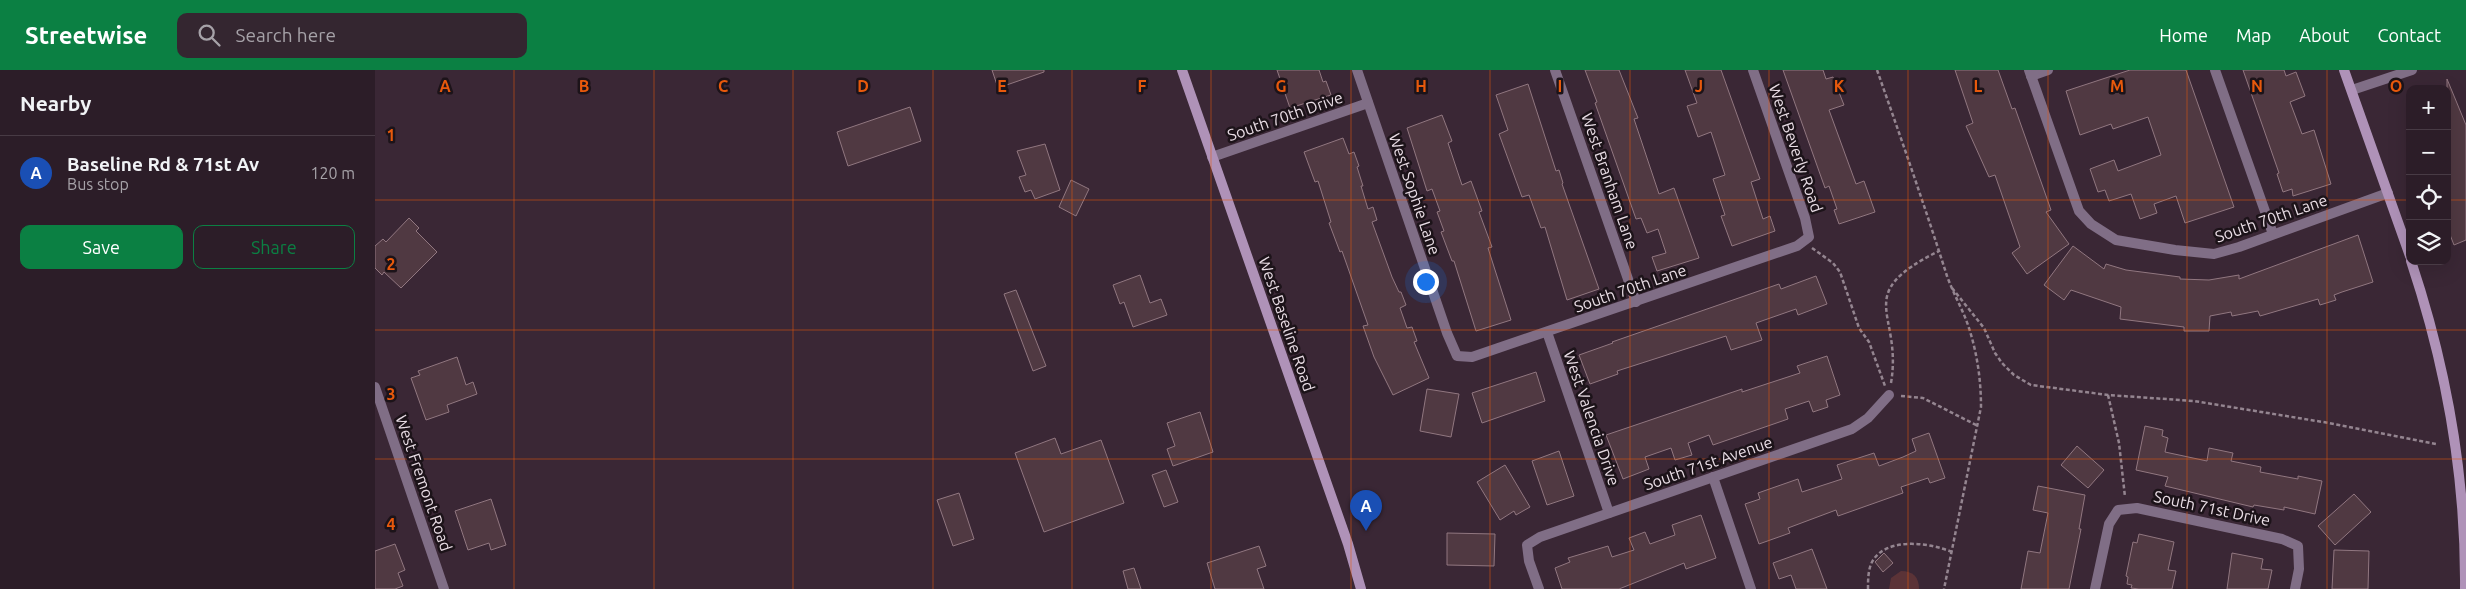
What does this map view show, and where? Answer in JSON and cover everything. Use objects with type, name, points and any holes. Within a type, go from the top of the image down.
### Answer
[{"type":"main road","name":"West Baseline Road","points":[[1182,70],[1350,550],[1361,589]]},
{"type":"main road","points":[[2344,70],[2406,245]]},
{"type":"main road","points":[[2412,265],[2426,304],[2447,396],[2460,487],[2465,589]]},
{"type":"street","name":"West Sophie Lane","points":[[1357,70],[1444,324],[1457,356]]},
{"type":"street","name":"West Branham Lane","points":[[1555,70],[1636,302]]},
{"type":"street","name":"West Beverly Road","points":[[1753,70],[1805,218],[1806,239]]},
{"type":"street","points":[[2030,73],[2048,70]]},
{"type":"street","points":[[2215,70],[2273,234]]},
{"type":"street","points":[[2352,90],[2412,70]]},
{"type":"street","name":"South 70th Lane","points":[[2030,73],[2079,211],[2104,234],[2128,242],[2214,254],[2387,193]]},
{"type":"street","name":"South 70th Drive","points":[[1212,157],[1368,104]]},
{"type":"street","name":"South 70th Lane","points":[[1457,356],[1472,357],[1547,332],[1797,246],[1806,239]]},
{"type":"street","name":"West Valencia Drive","points":[[1547,332],[1609,513]]},
{"type":"street","name":"West Fremont Road","points":[[375,387],[444,589]]},
{"type":"street","name":"South 71st Avenue","points":[[1539,589],[1529,561],[1527,546],[1540,537],[1852,429],[1868,418],[1889,395]]},
{"type":"street","points":[[1713,477],[1751,589]]},
{"type":"street","name":"South 71st Drive","points":[[2122,509],[2137,508],[2273,537],[2298,546],[2299,569],[2295,589]]},
{"type":"street","points":[[2095,589],[2109,524],[2122,509]]},
{"type":"path","points":[[1877,70],[1922,195],[1951,287],[1967,324],[1977,354],[1981,384],[1981,407],[1978,426],[1943,589]]},
{"type":"path","points":[[1806,239],[1833,263],[1840,272],[1859,328],[1869,342],[1889,395]]},
{"type":"path","points":[[1889,395],[1895,355],[1885,304],[1891,285],[1903,271],[1939,251]]},
{"type":"path","points":[[1951,287],[1985,328],[1995,353],[2014,375],[2031,385],[2108,395],[2194,401],[2329,423],[2436,444]]},
{"type":"path","points":[[1889,395],[1923,398],[1978,426]]},
{"type":"path","points":[[2108,395],[2119,443],[2122,509]]},
{"type":"path","points":[[1868,589],[1871,563],[1883,551],[1906,543],[1935,545],[1952,552]]},
{"type":"shaded area","points":[[1901,571],[1909,572],[1915,576],[1919,589],[1889,589],[1891,578]]},
{"type":"building","points":[[992,70],[1044,70],[1044,72],[998,88]]},
{"type":"building","points":[[1277,70],[1319,70],[1323,82],[1326,81],[1331,95],[1290,108]]},
{"type":"building","points":[[1585,70],[1619,70],[1638,118],[1634,119],[1659,194],[1674,188],[1699,258],[1657,271],[1652,257],[1666,253],[1658,229],[1647,233],[1641,218],[1636,219]]},
{"type":"building","points":[[1685,70],[1721,70],[1760,179],[1751,182],[1763,219],[1770,216],[1775,231],[1732,246],[1721,216],[1725,215],[1713,179],[1725,175],[1711,132],[1698,137],[1687,106],[1697,103]]},
{"type":"building","points":[[1783,70],[1823,70],[1826,79],[1833,77],[1844,105],[1829,110],[1856,184],[1864,181],[1875,212],[1839,224],[1834,210],[1837,209],[1829,186],[1825,188]]},
{"type":"building","points":[[1955,70],[1998,70],[2012,109],[2015,108],[2051,210],[2046,212],[2069,244],[2027,274],[2012,253],[2020,247],[1995,175],[1989,177],[1966,126],[1973,123]]},
{"type":"building","points":[[2130,70],[2186,70],[2234,207],[2185,223],[2176,196],[2154,204],[2157,213],[2140,219],[2131,194],[2109,201],[2105,190],[2098,192],[2090,169],[2114,160],[2118,171],[2161,155],[2148,117],[2113,129],[2111,124],[2080,135],[2066,91]]},
{"type":"building","points":[[2243,70],[2284,70],[2286,76],[2296,72],[2305,96],[2290,102],[2302,134],[2314,130],[2331,184],[2293,196],[2292,189],[2283,192],[2277,174],[2279,173]]},
{"type":"building","points":[[1528,84],[1556,171],[1559,170],[1562,184],[1599,289],[1567,300],[1545,227],[1541,228],[1529,195],[1522,197],[1499,134],[1508,130],[1496,95]]},
{"type":"building","points":[[2451,89],[2466,125],[2466,240],[2454,245],[2451,237]]},
{"type":"building","points":[[910,107],[921,141],[848,166],[837,132]]},
{"type":"building","points":[[1442,115],[1452,141],[1448,143],[1462,185],[1471,181],[1482,211],[1479,212],[1492,247],[1488,248],[1511,320],[1476,331],[1454,261],[1452,261],[1441,232],[1444,231],[1437,212],[1440,211],[1432,189],[1427,191],[1407,128]]},
{"type":"building","points":[[1343,138],[1349,154],[1354,152],[1359,166],[1357,167],[1368,209],[1373,207],[1377,220],[1372,222],[1392,277],[1406,305],[1400,308],[1407,328],[1412,327],[1417,341],[1414,342],[1429,378],[1393,395],[1374,357],[1363,326],[1368,325],[1342,251],[1340,252],[1329,223],[1331,222],[1318,181],[1315,182],[1304,152]]},
{"type":"building","points":[[1045,144],[1060,190],[1035,199],[1031,190],[1025,192],[1019,177],[1026,175],[1017,151]]},
{"type":"building","points":[[1071,180],[1089,189],[1076,216],[1059,207]]},
{"type":"building","points":[[409,218],[419,228],[416,231],[437,252],[401,288],[384,272],[382,275],[375,268],[375,246],[383,239],[386,242]]},
{"type":"building","points":[[2358,235],[2373,282],[2334,295],[2336,300],[2320,305],[2318,299],[2260,316],[2258,311],[2232,316],[2231,312],[2210,316],[2209,331],[2184,331],[2184,327],[2120,319],[2121,307],[2071,290],[2064,300],[2044,285],[2073,246],[2104,269],[2106,264],[2126,270],[2180,277],[2180,279],[2209,280],[2239,275],[2239,279]]},
{"type":"building","points":[[1140,275],[1150,303],[1161,299],[1167,315],[1133,327],[1124,302],[1120,304],[1113,285]]},
{"type":"building","points":[[1816,276],[1827,304],[1798,315],[1796,309],[1756,323],[1762,340],[1731,350],[1726,336],[1617,371],[1618,374],[1590,384],[1579,355],[1779,284],[1781,289]]},
{"type":"building","points":[[1016,290],[1046,366],[1033,371],[1004,294]]},
{"type":"building","points":[[1827,356],[1840,395],[1826,400],[1828,407],[1813,412],[1809,401],[1785,409],[1788,419],[1713,445],[1709,435],[1688,443],[1692,455],[1675,460],[1671,448],[1645,457],[1649,469],[1623,479],[1606,435],[1742,389],[1742,392],[1800,373],[1797,366]]},
{"type":"building","points":[[457,357],[466,385],[473,382],[477,394],[447,405],[449,412],[426,420],[411,378],[420,375],[418,371]]},
{"type":"building","points":[[1536,372],[1545,401],[1482,423],[1472,393]]},
{"type":"building","points":[[1427,389],[1459,394],[1451,437],[1420,431]]},
{"type":"building","points":[[1200,412],[1213,452],[1173,466],[1167,449],[1175,446],[1167,423]]},
{"type":"building","points":[[2145,426],[2163,430],[2162,436],[2168,438],[2165,452],[2207,461],[2209,448],[2233,453],[2231,461],[2261,467],[2260,472],[2298,479],[2298,476],[2322,481],[2315,514],[2284,507],[2284,510],[2254,505],[2253,507],[2165,486],[2168,477],[2136,470]]},
{"type":"building","points":[[1929,433],[1945,478],[1930,483],[1928,478],[1901,487],[1903,493],[1838,516],[1836,510],[1788,528],[1790,533],[1759,544],[1745,504],[1760,499],[1758,493],[1798,479],[1802,492],[1842,479],[1837,465],[1874,453],[1879,466],[1916,451],[1912,439]]},
{"type":"building","points":[[1055,438],[1061,454],[1101,440],[1124,503],[1044,532],[1015,453]]},
{"type":"building","points":[[2077,446],[2104,470],[2088,488],[2061,465]]},
{"type":"building","points":[[1559,451],[1574,496],[1547,505],[1532,461]]},
{"type":"building","points":[[1505,465],[1530,507],[1516,515],[1514,511],[1500,520],[1477,482]]},
{"type":"building","points":[[1166,470],[1178,502],[1164,507],[1152,475]]},
{"type":"building","points":[[2038,486],[2085,495],[2079,529],[2081,529],[2069,589],[2021,589],[2028,551],[2040,553],[2048,513],[2033,510]]},
{"type":"building","points":[[959,493],[974,539],[953,546],[937,500]]},
{"type":"building","points":[[2354,494],[2371,512],[2335,545],[2318,526]]},
{"type":"building","points":[[491,499],[506,545],[491,550],[489,543],[468,550],[455,511]]},
{"type":"building","points":[[1701,515],[1716,558],[1686,569],[1684,563],[1619,589],[1562,589],[1555,568],[1570,562],[1568,558],[1608,546],[1612,557],[1634,550],[1629,538],[1645,532],[1650,544],[1675,535],[1672,525]]},
{"type":"building","points":[[1447,533],[1495,534],[1494,566],[1447,565]]},
{"type":"building","points":[[2139,534],[2174,542],[2168,570],[2176,571],[2172,589],[2139,589],[2131,588],[2132,585],[2127,584],[2128,577],[2126,576],[2133,542],[2137,543]]},
{"type":"building","points":[[395,544],[405,570],[398,573],[403,586],[395,589],[375,589],[375,551]]},
{"type":"building","points":[[1259,546],[1266,566],[1257,569],[1264,589],[1215,589],[1207,563]]},
{"type":"building","points":[[1812,549],[1827,589],[1796,589],[1791,575],[1779,579],[1773,563]]},
{"type":"building","points":[[2334,550],[2369,551],[2368,589],[2332,589]]},
{"type":"building","points":[[1884,553],[1893,563],[1883,572],[1875,562]]},
{"type":"building","points":[[2232,553],[2263,559],[2261,569],[2272,570],[2268,589],[2227,589]]},
{"type":"building","points":[[1134,568],[1141,589],[1128,589],[1123,571]]},
{"type":"place","name":"Baseline Rd & 71st Av","points":[[1366,531]]}]
